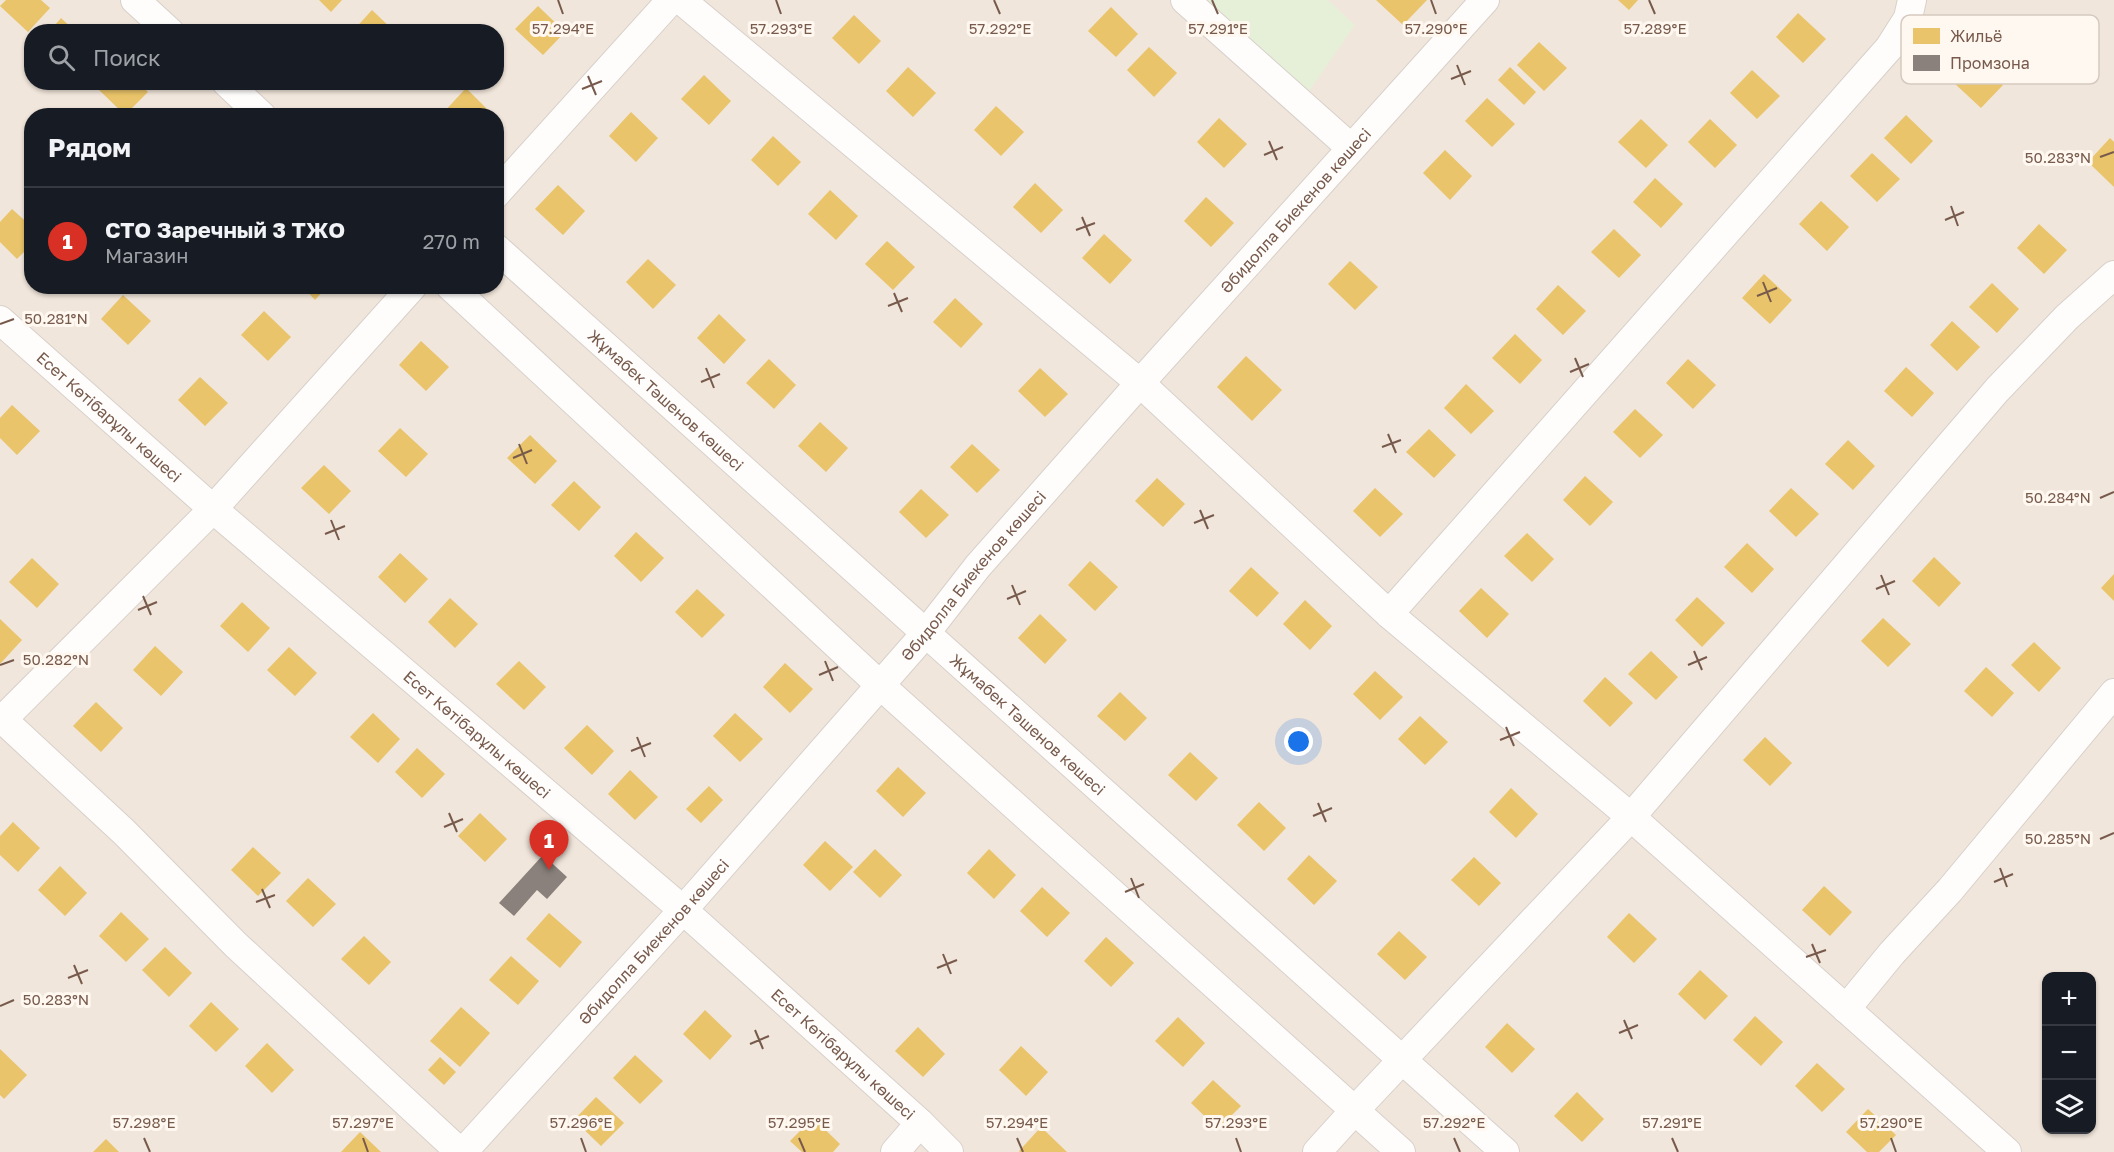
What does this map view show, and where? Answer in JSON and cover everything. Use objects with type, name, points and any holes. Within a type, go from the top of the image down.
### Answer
[{"type":"street","points":[[135,0],[161,24]]},
{"type":"street","points":[[504,185],[671,0]]},
{"type":"street","points":[[681,0],[1140,383],[1389,614],[1631,817],[2007,1152]]},
{"type":"street","points":[[1185,0],[1351,148]]},
{"type":"street","name":"Әбидолла Биекенов көшесі","points":[[461,1152],[683,909],[925,634],[978,566],[1485,0]]},
{"type":"street","points":[[1909,15],[1912,0]]},
{"type":"street","points":[[1389,614],[1889,48],[1901,29]]},
{"type":"street","points":[[234,90],[254,108]]},
{"type":"street","name":"Жұмабек Тәшенов көшесі","points":[[504,255],[1505,1152]]},
{"type":"street","points":[[1317,1152],[1631,817],[1997,390],[2067,317],[2114,275]]},
{"type":"street","points":[[406,294],[213,509],[2,718],[124,831],[236,945],[461,1152]]},
{"type":"street","points":[[459,294],[880,685],[1401,1152]]},
{"type":"street","name":"Есет Көтібарұлы көшесі","points":[[0,320],[213,509],[683,909],[950,1152]]},
{"type":"street","points":[[1846,1009],[1892,953],[1950,890],[2114,693]]},
{"type":"street","points":[[895,1152],[920,1123]]},
{"type":"shaded area","points":[[0,0],[2114,0],[2114,1152],[0,1152]]},
{"type":"green space","points":[[1204,0],[1328,0],[1355,25],[1309,91]]},
{"type":"building: Жильё","points":[[6,0],[41,0],[50,8],[35,24],[24,24],[24,28],[0,6]]},
{"type":"building: Жильё","points":[[319,0],[342,0],[331,12]]},
{"type":"building: Жильё","points":[[1376,0],[1427,0],[1403,25]]},
{"type":"building: Жильё","points":[[1618,0],[1638,0],[1629,10]]},
{"type":"building: Жильё","points":[[538,6],[565,32],[543,55],[515,29]]},
{"type":"building: Жильё","points":[[1111,7],[1138,34],[1116,57],[1088,31]]},
{"type":"building: Жильё","points":[[372,10],[387,24],[359,24]]},
{"type":"building: Жильё","points":[[1798,13],[1826,39],[1803,63],[1776,37]]},
{"type":"building: Жильё","points":[[854,15],[881,41],[859,64],[832,38]]},
{"type":"building: Жильё","points":[[61,18],[67,24],[56,24]]},
{"type":"building: Жильё","points":[[1539,42],[1567,68],[1544,91],[1517,65]]},
{"type":"building: Жильё","points":[[1149,47],[1177,73],[1154,97],[1127,70]]},
{"type":"building: Жильё","points":[[908,67],[936,93],[913,117],[886,91]]},
{"type":"building: Жильё","points":[[1510,67],[1536,92],[1524,105],[1498,80]]},
{"type":"building: Жильё","points":[[1752,70],[1780,96],[1757,119],[1730,93]]},
{"type":"building: Жильё","points":[[704,75],[731,101],[709,125],[681,99]]},
{"type":"building: Жильё","points":[[1955,84],[2002,84],[1981,108]]},
{"type":"building: Жильё","points":[[99,90],[146,90],[148,92],[132,108],[118,108]]},
{"type":"building: Жильё","points":[[464,90],[468,90],[486,108],[448,108]]},
{"type":"building: Жильё","points":[[1487,98],[1515,124],[1492,147],[1465,121]]},
{"type":"building: Жильё","points":[[996,106],[1024,132],[1001,156],[974,130]]},
{"type":"building: Жильё","points":[[631,112],[658,138],[636,162],[609,136]]},
{"type":"building: Жильё","points":[[1906,115],[1933,141],[1911,164],[1884,138]]},
{"type":"building: Жильё","points":[[1219,118],[1247,144],[1224,168],[1197,142]]},
{"type":"building: Жильё","points":[[1641,119],[1668,145],[1646,168],[1618,142]]},
{"type":"building: Жильё","points":[[1710,119],[1737,145],[1715,168],[1688,142]]},
{"type":"building: Жильё","points":[[773,136],[801,162],[778,186],[751,160]]},
{"type":"building: Жильё","points":[[2110,138],[2114,142],[2114,187],[2088,162]]},
{"type":"building: Жильё","points":[[1445,150],[1472,176],[1450,200],[1423,173]]},
{"type":"building: Жильё","points":[[1872,153],[1900,179],[1877,202],[1850,176]]},
{"type":"building: Жильё","points":[[1655,178],[1683,204],[1661,228],[1633,202]]},
{"type":"building: Жильё","points":[[1035,183],[1063,210],[1041,233],[1013,207]]},
{"type":"building: Жильё","points":[[558,185],[585,211],[563,235],[535,209]]},
{"type":"building: Жильё","points":[[830,190],[858,216],[836,240],[808,214]]},
{"type":"building: Жильё","points":[[1206,197],[1234,223],[1211,247],[1184,221]]},
{"type":"building: Жильё","points":[[1821,201],[1849,227],[1827,251],[1799,224]]},
{"type":"building: Жильё","points":[[12,209],[24,220],[24,252],[17,259],[0,242],[0,222]]},
{"type":"building: Жильё","points":[[2039,224],[2067,250],[2044,274],[2017,248]]},
{"type":"building: Жильё","points":[[1614,229],[1641,255],[1619,278],[1591,252]]},
{"type":"building: Жильё","points":[[1104,234],[1132,260],[1110,284],[1082,258]]},
{"type":"building: Жильё","points":[[887,241],[915,267],[893,290],[865,264]]},
{"type":"building: Жильё","points":[[648,259],[676,285],[653,309],[626,282]]},
{"type":"building: Жильё","points":[[1350,261],[1378,287],[1355,310],[1328,284]]},
{"type":"building: Жильё","points":[[1764,274],[1792,300],[1770,324],[1742,298]]},
{"type":"building: Жильё","points":[[1992,283],[2019,309],[1997,333],[1969,307]]},
{"type":"building: Жильё","points":[[1558,285],[1586,311],[1563,335],[1536,309]]},
{"type":"building: Жильё","points":[[309,294],[321,294],[315,300]]},
{"type":"building: Жильё","points":[[123,295],[151,321],[128,345],[101,319]]},
{"type":"building: Жильё","points":[[955,298],[983,324],[961,348],[933,322]]},
{"type":"building: Жильё","points":[[264,311],[291,337],[268,361],[241,335]]},
{"type":"building: Жильё","points":[[719,314],[746,340],[724,364],[697,338]]},
{"type":"building: Жильё","points":[[1952,321],[1980,347],[1957,371],[1930,345]]},
{"type":"building: Жильё","points":[[1515,334],[1542,360],[1520,384],[1492,358]]},
{"type":"building: Жильё","points":[[421,341],[449,367],[426,391],[399,365]]},
{"type":"building: Жильё","points":[[1246,356],[1282,390],[1252,421],[1217,387]]},
{"type":"building: Жильё","points":[[769,359],[796,385],[774,409],[746,383]]},
{"type":"building: Жильё","points":[[1688,359],[1716,385],[1693,409],[1666,383]]},
{"type":"building: Жильё","points":[[1906,367],[1934,393],[1912,417],[1884,391]]},
{"type":"building: Жильё","points":[[1040,368],[1068,394],[1045,417],[1018,391]]},
{"type":"building: Жильё","points":[[200,377],[228,403],[205,426],[178,400]]},
{"type":"building: Жильё","points":[[1466,384],[1494,411],[1471,434],[1444,408]]},
{"type":"building: Жильё","points":[[12,405],[40,431],[17,455],[0,438],[0,418]]},
{"type":"building: Жильё","points":[[1635,409],[1663,435],[1640,458],[1613,432]]},
{"type":"building: Жильё","points":[[820,422],[848,448],[826,472],[798,446]]},
{"type":"building: Жильё","points":[[400,428],[428,454],[406,477],[378,451]]},
{"type":"building: Жильё","points":[[1429,429],[1456,455],[1434,478],[1406,452]]},
{"type":"building: Жильё","points":[[530,435],[557,461],[535,484],[507,458]]},
{"type":"building: Жильё","points":[[1848,440],[1875,466],[1853,490],[1825,464]]},
{"type":"building: Жильё","points":[[972,444],[1000,470],[977,493],[950,467]]},
{"type":"building: Жильё","points":[[324,465],[351,491],[329,514],[301,488]]},
{"type":"building: Жильё","points":[[1585,476],[1613,502],[1590,526],[1563,500]]},
{"type":"building: Жильё","points":[[1157,478],[1185,504],[1163,527],[1135,501]]},
{"type":"building: Жильё","points":[[574,481],[601,507],[579,531],[551,505]]},
{"type":"building: Жильё","points":[[1375,488],[1403,514],[1380,537],[1353,511]]},
{"type":"building: Жильё","points":[[1791,488],[1819,514],[1796,537],[1769,511]]},
{"type":"building: Жильё","points":[[921,489],[949,515],[926,538],[899,512]]},
{"type":"building: Жильё","points":[[636,532],[664,558],[641,582],[614,556]]},
{"type":"building: Жильё","points":[[1527,533],[1554,559],[1532,582],[1504,556]]},
{"type":"building: Жильё","points":[[1747,543],[1774,569],[1752,593],[1724,567]]},
{"type":"building: Жильё","points":[[400,553],[428,579],[405,603],[378,577]]},
{"type":"building: Жильё","points":[[1934,557],[1961,583],[1939,607],[1912,581]]},
{"type":"building: Жильё","points":[[32,558],[59,584],[37,608],[9,582]]},
{"type":"building: Жильё","points":[[1090,561],[1118,587],[1095,611],[1068,585]]},
{"type":"building: Жильё","points":[[1251,567],[1279,593],[1257,617],[1229,591]]},
{"type":"building: Жильё","points":[[2114,574],[2114,601],[2101,588]]},
{"type":"building: Жильё","points":[[1481,588],[1509,614],[1487,638],[1459,611]]},
{"type":"building: Жильё","points":[[697,589],[725,615],[702,638],[675,612]]},
{"type":"building: Жильё","points":[[1697,597],[1725,623],[1702,647],[1675,620]]},
{"type":"building: Жильё","points":[[450,598],[478,624],[455,648],[428,622]]},
{"type":"building: Жильё","points":[[1305,600],[1332,626],[1310,650],[1283,624]]},
{"type":"building: Жильё","points":[[242,602],[270,628],[248,652],[220,626]]},
{"type":"building: Жильё","points":[[1040,614],[1067,640],[1045,664],[1018,638]]},
{"type":"building: Жильё","points":[[1883,618],[1911,644],[1888,667],[1861,641]]},
{"type":"building: Жильё","points":[[0,619],[22,640],[0,664]]},
{"type":"building: Жильё","points":[[2034,642],[2061,668],[2039,692],[2011,665]]},
{"type":"building: Жильё","points":[[155,646],[183,672],[161,696],[133,670]]},
{"type":"building: Жильё","points":[[289,647],[317,673],[295,696],[267,670]]},
{"type":"building: Жильё","points":[[1651,651],[1678,677],[1656,700],[1628,674]]},
{"type":"building: Жильё","points":[[519,661],[546,687],[524,710],[496,684]]},
{"type":"building: Жильё","points":[[785,663],[813,689],[790,713],[763,687]]},
{"type":"building: Жильё","points":[[1986,667],[2014,693],[1992,717],[1964,691]]},
{"type":"building: Жильё","points":[[1375,671],[1403,697],[1380,720],[1353,694]]},
{"type":"building: Жильё","points":[[1605,677],[1633,703],[1610,727],[1583,701]]},
{"type":"building: Жильё","points":[[1120,692],[1147,718],[1125,741],[1097,716]]},
{"type":"building: Жильё","points":[[96,702],[123,728],[101,752],[73,726]]},
{"type":"building: Жильё","points":[[373,713],[400,739],[378,763],[350,737]]},
{"type":"building: Жильё","points":[[735,713],[763,739],[740,762],[713,736]]},
{"type":"building: Жильё","points":[[1420,716],[1448,742],[1425,765],[1398,739]]},
{"type":"building: Жильё","points":[[587,725],[614,751],[592,775],[564,748]]},
{"type":"building: Жильё","points":[[1765,737],[1792,763],[1770,786],[1743,760]]},
{"type":"building: Жильё","points":[[417,748],[445,774],[422,798],[395,772]]},
{"type":"building: Жильё","points":[[1190,752],[1218,778],[1196,801],[1168,775]]},
{"type":"building: Жильё","points":[[898,767],[926,793],[903,817],[876,791]]},
{"type":"building: Жильё","points":[[630,770],[658,797],[635,820],[608,794]]},
{"type":"building: Жильё","points":[[709,786],[723,800],[701,823],[686,809]]},
{"type":"building: Жильё","points":[[1511,788],[1538,814],[1516,838],[1489,812]]},
{"type":"building: Жильё","points":[[1259,802],[1286,828],[1264,851],[1237,825]]},
{"type":"building: Жильё","points":[[480,813],[507,839],[485,862],[458,836]]},
{"type":"building: Жильё","points":[[13,822],[40,848],[18,872],[0,855],[0,836]]},
{"type":"building: Жильё","points":[[825,841],[853,867],[830,891],[803,865]]},
{"type":"building: Жильё","points":[[253,847],[281,873],[258,896],[231,870]]},
{"type":"building: Жильё","points":[[875,849],[902,875],[880,898],[853,872]]},
{"type":"building: Жильё","points":[[989,849],[1016,875],[994,899],[967,873]]},
{"type":"building: Жильё","points":[[1309,855],[1337,881],[1314,905],[1287,879]]},
{"type":"building: Жильё","points":[[1474,857],[1501,883],[1479,906],[1451,880]]},
{"type":"building: Жильё","points":[[60,866],[87,893],[65,916],[38,890]]},
{"type":"building: Жильё","points":[[308,878],[336,904],[313,927],[286,901]]},
{"type":"building: Жильё","points":[[1824,886],[1852,912],[1830,936],[1802,910]]},
{"type":"building: Жильё","points":[[1042,887],[1070,913],[1047,937],[1020,911]]},
{"type":"building: Жильё","points":[[121,912],[149,939],[126,962],[99,936]]},
{"type":"building: Жильё","points":[[549,913],[582,942],[560,968],[526,939]]},
{"type":"building: Жильё","points":[[1629,913],[1657,939],[1634,963],[1607,937]]},
{"type":"building: Жильё","points":[[1399,931],[1427,957],[1405,980],[1377,954]]},
{"type":"building: Жильё","points":[[364,936],[391,962],[369,985],[341,959]]},
{"type":"building: Жильё","points":[[1106,937],[1134,963],[1111,987],[1084,961]]},
{"type":"building: Жильё","points":[[165,947],[192,973],[169,997],[142,970]]},
{"type":"building: Жильё","points":[[511,956],[539,981],[518,1005],[489,980]]},
{"type":"building: Жильё","points":[[1700,970],[1728,996],[1705,1020],[1678,994]]},
{"type":"building: Жильё","points":[[211,1002],[239,1029],[216,1052],[189,1026]]},
{"type":"building: Жильё","points":[[461,1007],[490,1033],[460,1067],[430,1041]]},
{"type":"building: Жильё","points":[[705,1010],[732,1036],[710,1060],[683,1034]]},
{"type":"building: Жильё","points":[[1755,1016],[1783,1042],[1761,1066],[1733,1040]]},
{"type":"building: Жильё","points":[[1178,1017],[1205,1043],[1183,1067],[1155,1041]]},
{"type":"building: Жильё","points":[[1507,1023],[1535,1049],[1512,1073],[1485,1047]]},
{"type":"building: Жильё","points":[[918,1027],[945,1054],[923,1077],[895,1051]]},
{"type":"building: Жильё","points":[[267,1043],[294,1070],[272,1093],[245,1066]]},
{"type":"building: Жильё","points":[[1021,1046],[1048,1072],[1026,1096],[999,1070]]},
{"type":"building: Жильё","points":[[0,1049],[27,1075],[4,1099],[0,1095]]},
{"type":"building: Жильё","points":[[635,1055],[663,1081],[640,1104],[613,1078]]},
{"type":"building: Жильё","points":[[440,1057],[456,1072],[444,1085],[428,1070]]},
{"type":"building: Жильё","points":[[1817,1063],[1845,1089],[1822,1112],[1795,1086]]},
{"type":"building: Жильё","points":[[1213,1080],[1241,1106],[1218,1129],[1191,1103]]},
{"type":"building: Жильё","points":[[1577,1092],[1604,1119],[1582,1142],[1554,1116]]},
{"type":"building: Жильё","points":[[596,1097],[624,1123],[601,1146],[574,1120]]},
{"type":"building: Жильё","points":[[1868,1109],[1896,1135],[1879,1152],[1867,1152],[1846,1132]]},
{"type":"building: Жильё","points":[[813,1118],[840,1144],[833,1152],[802,1152],[790,1141]]},
{"type":"building: Жильё","points":[[1041,1127],[1067,1152],[1020,1152]]},
{"type":"building: Жильё","points":[[360,1132],[381,1152],[341,1152]]},
{"type":"building: Жильё","points":[[106,1139],[119,1152],[93,1152]]},
{"type":"building: Промзона","points":[[543,855],[567,877],[547,899],[537,890],[514,916],[499,903]]},
{"type":"place","name":"СТО Заречный 3 ТЖО","points":[[549,870]]}]
